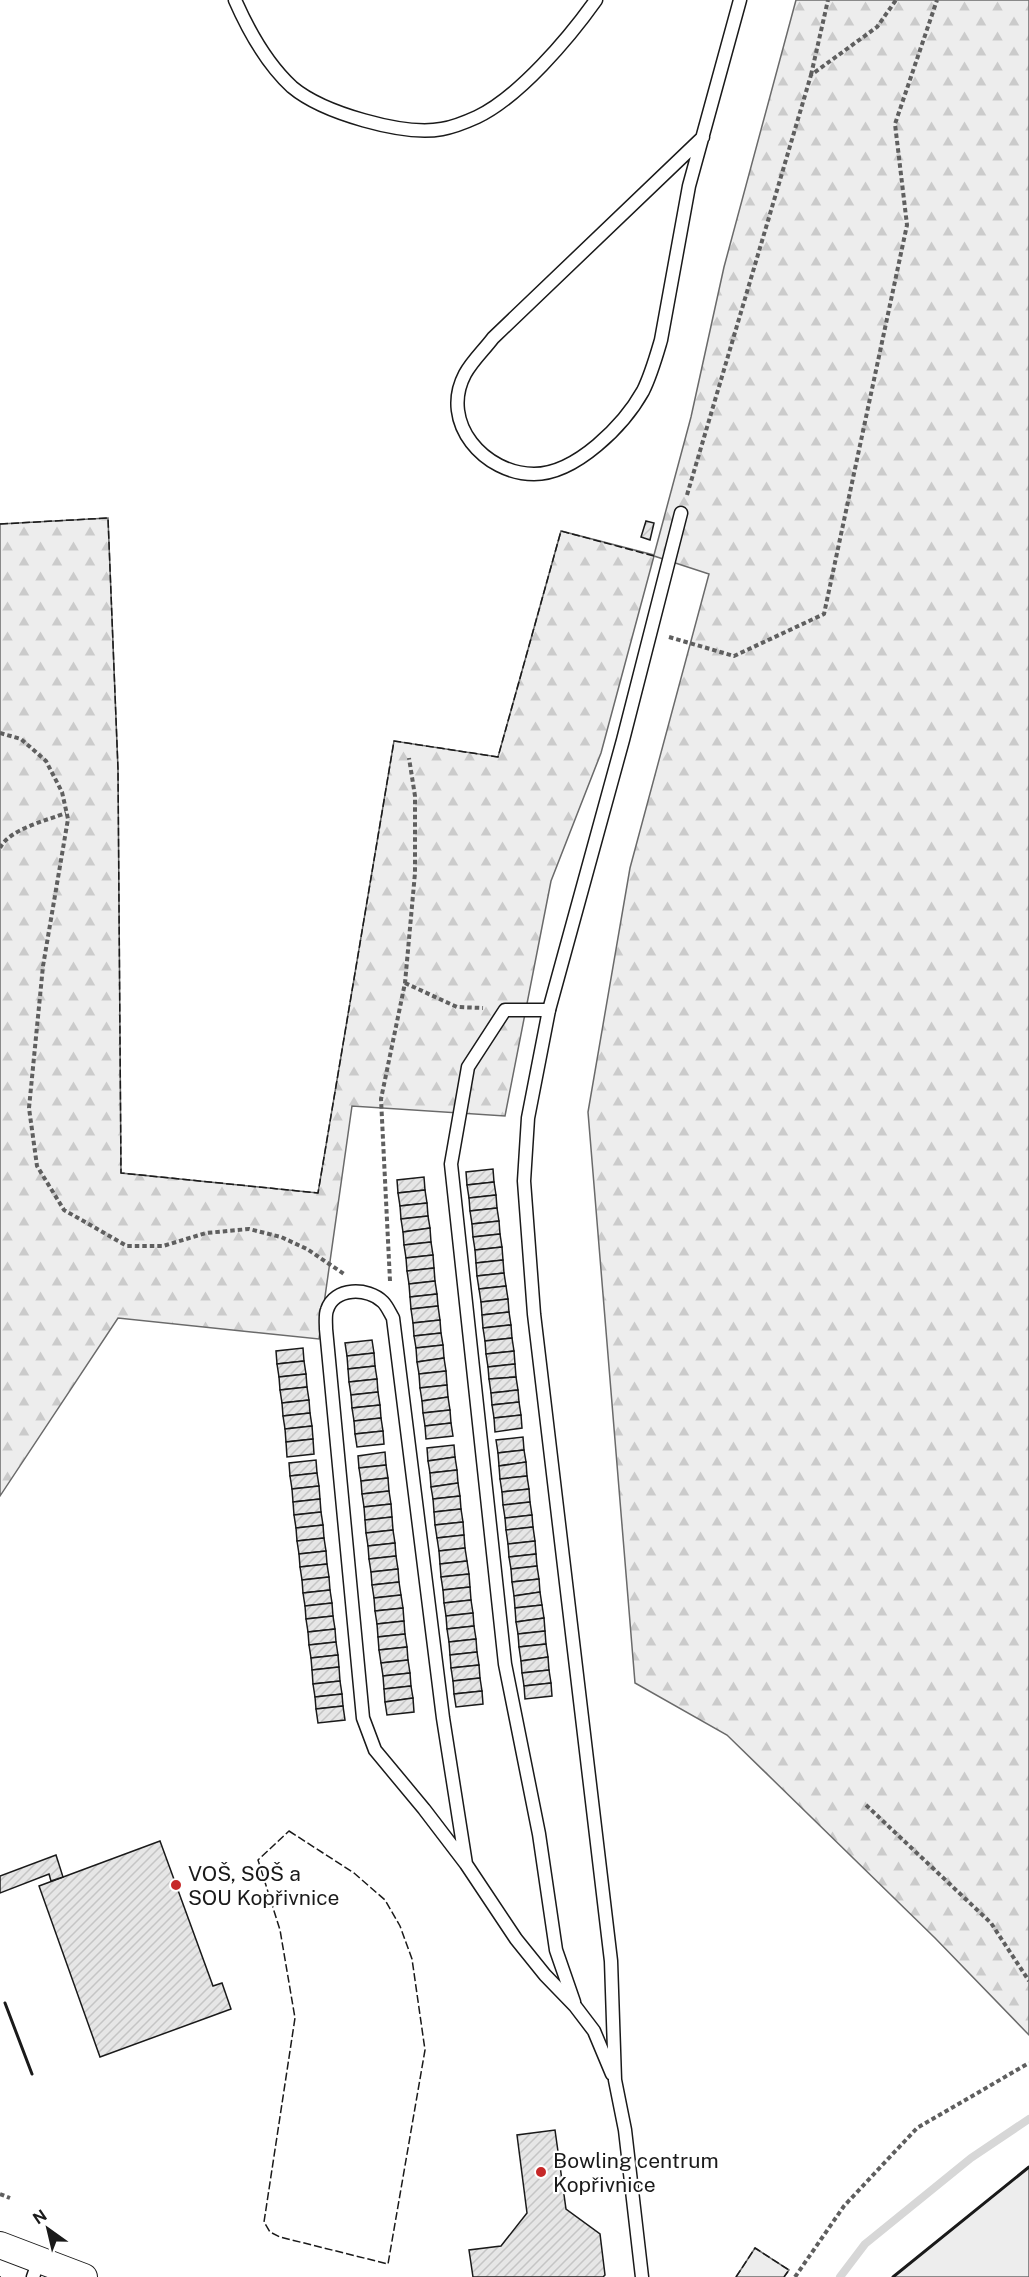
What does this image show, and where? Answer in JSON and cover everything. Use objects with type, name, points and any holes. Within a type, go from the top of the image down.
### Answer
[{"type":"street","points":[[0,2245],[36,2268],[84,2277]]},
{"type":"lane","points":[[235,0],[261,50],[294,88],[309,98],[355,118],[404,129],[425,130],[458,125],[497,104],[522,84],[546,60],[596,0]]},
{"type":"lane","points":[[703,137],[493,338],[465,374],[458,400],[460,421],[471,443],[487,459],[507,470],[521,473],[535,474],[555,470],[579,459],[598,444],[616,427],[637,400],[651,373],[661,340],[689,186],[703,137],[740,0]]},
{"type":"lane","points":[[642,2277],[625,2130],[615,2080],[611,1961],[542,1390],[525,1192],[528,1118],[549,1010],[623,740],[681,513]]},
{"type":"lane","points":[[549,1010],[505,1010],[468,1067],[451,1164],[505,1664],[539,1834],[556,1950],[575,2006]]},
{"type":"lane","points":[[466,1864],[442,1718],[393,1318],[383,1302],[366,1291],[347,1293],[337,1298],[327,1309],[326,1329],[363,1718],[375,1750],[466,1864],[516,1939],[594,2031],[615,2080]]},
{"type":"path","points":[[681,513],[811,75],[828,0]]},
{"type":"path","points":[[811,75],[877,27],[896,0]]},
{"type":"path","points":[[651,631],[734,656],[824,614],[907,225],[896,124],[938,0]]},
{"type":"path","points":[[0,733],[21,739],[46,761],[62,792],[68,819],[43,966],[29,1108],[37,1166],[64,1210],[127,1246],[163,1246],[206,1233],[249,1229],[281,1237],[326,1260],[366,1291]]},
{"type":"path","points":[[393,1318],[381,1099],[405,983],[415,873],[415,796],[409,759]]},
{"type":"path","points":[[0,848],[3,842],[24,828],[66,813]]},
{"type":"path","points":[[405,983],[457,1007],[505,1010]]},
{"type":"path","points":[[866,1805],[991,1923],[1029,1981]]},
{"type":"path","points":[[795,2277],[844,2206],[917,2128],[1029,2063]]},
{"type":"path","points":[[0,2194],[10,2198]]},
{"type":"shaded area","points":[[1029,2167],[1029,2277],[893,2277]]},
{"type":"shaded area","points":[[755,2248],[789,2270],[784,2277],[736,2277]]},
{"type":"green space","points":[[796,0],[1029,0],[1029,2035],[935,1938],[727,1735],[635,1683],[588,1112],[630,868],[709,574],[654,556],[601,753],[551,881],[505,1116],[352,1106],[319,1339],[118,1318],[0,1496],[0,524],[108,518],[118,769],[121,1173],[318,1193],[394,741],[498,757],[561,531],[654,555],[691,417],[724,267]]},
{"type":"building","points":[[646,521],[654,523],[650,540],[641,537]]},
{"type":"building","points":[[493,1169],[494,1182],[467,1185],[466,1172]]},
{"type":"building","points":[[424,1177],[425,1190],[398,1193],[397,1180]]},
{"type":"building","points":[[494,1182],[496,1195],[469,1198],[467,1185]]},
{"type":"building","points":[[425,1190],[427,1203],[400,1206],[398,1193]]},
{"type":"building","points":[[496,1195],[497,1208],[470,1211],[469,1198]]},
{"type":"building","points":[[427,1203],[428,1216],[401,1219],[400,1206]]},
{"type":"building","points":[[497,1208],[499,1221],[472,1224],[470,1211]]},
{"type":"building","points":[[428,1216],[430,1228],[403,1232],[401,1219]]},
{"type":"building","points":[[499,1221],[500,1234],[473,1237],[472,1224]]},
{"type":"building","points":[[430,1228],[431,1242],[404,1245],[403,1232]]},
{"type":"building","points":[[500,1234],[502,1247],[475,1250],[473,1237]]},
{"type":"building","points":[[431,1242],[433,1255],[406,1258],[404,1245]]},
{"type":"building","points":[[502,1247],[503,1260],[476,1263],[475,1250]]},
{"type":"building","points":[[433,1255],[434,1268],[407,1271],[406,1258]]},
{"type":"building","points":[[503,1260],[504,1273],[477,1276],[476,1263]]},
{"type":"building","points":[[434,1268],[435,1281],[409,1284],[407,1271]]},
{"type":"building","points":[[504,1273],[506,1286],[479,1289],[477,1276]]},
{"type":"building","points":[[435,1281],[437,1294],[410,1297],[409,1284]]},
{"type":"building","points":[[506,1286],[508,1299],[481,1302],[479,1289]]},
{"type":"building","points":[[437,1294],[438,1306],[411,1309],[410,1297]]},
{"type":"building","points":[[508,1299],[509,1312],[482,1315],[481,1302]]},
{"type":"building","points":[[438,1306],[440,1320],[413,1323],[411,1309]]},
{"type":"building","points":[[509,1312],[511,1325],[483,1328],[482,1315]]},
{"type":"building","points":[[440,1320],[441,1333],[414,1336],[413,1323]]},
{"type":"building","points":[[511,1325],[512,1338],[485,1341],[483,1328]]},
{"type":"building","points":[[441,1333],[443,1345],[416,1348],[414,1336]]},
{"type":"building","points":[[512,1338],[514,1351],[486,1354],[485,1341]]},
{"type":"building","points":[[372,1340],[374,1353],[347,1356],[345,1343]]},
{"type":"building","points":[[443,1345],[444,1358],[417,1362],[416,1348]]},
{"type":"building","points":[[303,1348],[304,1361],[277,1364],[276,1351]]},
{"type":"building","points":[[514,1351],[515,1364],[488,1367],[486,1354]]},
{"type":"building","points":[[374,1353],[375,1366],[348,1369],[347,1356]]},
{"type":"building","points":[[444,1358],[446,1371],[419,1374],[417,1362]]},
{"type":"building","points":[[304,1361],[306,1374],[279,1377],[277,1364]]},
{"type":"building","points":[[515,1364],[516,1377],[489,1379],[488,1367]]},
{"type":"building","points":[[375,1366],[377,1379],[349,1382],[348,1369]]},
{"type":"building","points":[[446,1371],[447,1385],[420,1388],[419,1374]]},
{"type":"building","points":[[306,1374],[307,1387],[280,1390],[279,1377]]},
{"type":"building","points":[[516,1377],[518,1390],[491,1393],[489,1379]]},
{"type":"building","points":[[377,1379],[378,1392],[351,1395],[349,1382]]},
{"type":"building","points":[[447,1385],[448,1397],[422,1401],[420,1388]]},
{"type":"building","points":[[307,1387],[309,1400],[282,1403],[280,1390]]},
{"type":"building","points":[[518,1390],[519,1402],[492,1405],[491,1393]]},
{"type":"building","points":[[378,1392],[380,1405],[352,1408],[351,1395]]},
{"type":"building","points":[[448,1397],[450,1410],[423,1413],[422,1401]]},
{"type":"building","points":[[309,1400],[310,1413],[283,1416],[282,1403]]},
{"type":"building","points":[[519,1402],[521,1415],[494,1418],[492,1405]]},
{"type":"building","points":[[380,1405],[381,1418],[354,1421],[352,1408]]},
{"type":"building","points":[[450,1410],[451,1423],[425,1426],[423,1413]]},
{"type":"building","points":[[310,1413],[312,1426],[285,1429],[283,1416]]},
{"type":"building","points":[[521,1415],[522,1428],[495,1432],[494,1418]]},
{"type":"building","points":[[381,1418],[383,1431],[355,1434],[354,1421]]},
{"type":"building","points":[[451,1423],[453,1436],[426,1439],[425,1426]]},
{"type":"building","points":[[312,1426],[313,1439],[286,1442],[285,1429]]},
{"type":"building","points":[[383,1431],[384,1444],[357,1447],[355,1434]]},
{"type":"building","points":[[523,1437],[524,1450],[498,1453],[496,1440]]},
{"type":"building","points":[[313,1439],[314,1454],[287,1457],[286,1442]]},
{"type":"building","points":[[454,1445],[455,1457],[428,1461],[427,1448]]},
{"type":"building","points":[[524,1450],[526,1462],[499,1466],[498,1453]]},
{"type":"building","points":[[385,1452],[386,1465],[359,1468],[358,1456]]},
{"type":"building","points":[[455,1457],[457,1470],[430,1473],[428,1461]]},
{"type":"building","points":[[316,1460],[317,1473],[290,1476],[289,1463]]},
{"type":"building","points":[[526,1462],[527,1476],[500,1479],[499,1466]]},
{"type":"building","points":[[386,1465],[388,1478],[361,1481],[359,1468]]},
{"type":"building","points":[[457,1470],[458,1483],[431,1487],[430,1473]]},
{"type":"building","points":[[317,1473],[319,1486],[292,1489],[290,1476]]},
{"type":"building","points":[[527,1476],[529,1489],[502,1492],[500,1479]]},
{"type":"building","points":[[388,1478],[389,1491],[362,1494],[361,1481]]},
{"type":"building","points":[[458,1483],[460,1496],[433,1499],[431,1487]]},
{"type":"building","points":[[319,1486],[320,1499],[293,1502],[292,1489]]},
{"type":"building","points":[[529,1489],[530,1502],[503,1505],[502,1492]]},
{"type":"building","points":[[389,1491],[391,1504],[364,1507],[362,1494]]},
{"type":"building","points":[[460,1496],[461,1509],[434,1512],[433,1499]]},
{"type":"building","points":[[320,1499],[321,1512],[294,1515],[293,1502]]},
{"type":"building","points":[[530,1502],[532,1515],[505,1518],[503,1505]]},
{"type":"building","points":[[391,1504],[392,1517],[365,1520],[364,1507]]},
{"type":"building","points":[[461,1509],[463,1522],[435,1525],[434,1512]]},
{"type":"building","points":[[321,1512],[323,1525],[296,1528],[294,1515]]},
{"type":"building","points":[[532,1515],[533,1527],[506,1530],[505,1518]]},
{"type":"building","points":[[392,1517],[393,1530],[366,1533],[365,1520]]},
{"type":"building","points":[[463,1522],[464,1535],[437,1538],[435,1525]]},
{"type":"building","points":[[323,1525],[324,1538],[297,1541],[296,1528]]},
{"type":"building","points":[[533,1527],[535,1541],[508,1544],[506,1530]]},
{"type":"building","points":[[393,1530],[395,1543],[368,1546],[366,1533]]},
{"type":"building","points":[[464,1535],[465,1548],[439,1551],[437,1538]]},
{"type":"building","points":[[324,1538],[326,1551],[299,1554],[297,1541]]},
{"type":"building","points":[[535,1541],[536,1554],[509,1557],[508,1544]]},
{"type":"building","points":[[395,1543],[396,1556],[369,1559],[368,1546]]},
{"type":"building","points":[[465,1548],[467,1561],[440,1564],[439,1551]]},
{"type":"building","points":[[326,1551],[327,1564],[300,1567],[299,1554]]},
{"type":"building","points":[[536,1554],[537,1566],[511,1569],[509,1557]]},
{"type":"building","points":[[396,1556],[398,1569],[371,1572],[369,1559]]},
{"type":"building","points":[[467,1561],[469,1574],[441,1577],[440,1564]]},
{"type":"building","points":[[327,1564],[329,1577],[302,1580],[300,1567]]},
{"type":"building","points":[[537,1566],[539,1579],[512,1582],[511,1569]]},
{"type":"building","points":[[398,1569],[399,1582],[372,1585],[371,1572]]},
{"type":"building","points":[[469,1574],[470,1587],[443,1590],[441,1577]]},
{"type":"building","points":[[329,1577],[330,1590],[303,1593],[302,1580]]},
{"type":"building","points":[[539,1579],[540,1592],[514,1596],[512,1582]]},
{"type":"building","points":[[399,1582],[401,1595],[374,1598],[372,1585]]},
{"type":"building","points":[[470,1587],[471,1600],[444,1603],[443,1590]]},
{"type":"building","points":[[330,1590],[332,1603],[305,1606],[303,1593]]},
{"type":"building","points":[[540,1592],[542,1605],[515,1608],[514,1596]]},
{"type":"building","points":[[401,1595],[403,1608],[375,1611],[374,1598]]},
{"type":"building","points":[[471,1600],[473,1613],[446,1616],[444,1603]]},
{"type":"building","points":[[332,1603],[333,1616],[306,1619],[305,1606]]},
{"type":"building","points":[[542,1605],[544,1618],[516,1622],[515,1608]]},
{"type":"building","points":[[403,1608],[404,1621],[377,1624],[375,1611]]},
{"type":"building","points":[[473,1613],[474,1626],[447,1629],[446,1616]]},
{"type":"building","points":[[333,1616],[335,1629],[308,1632],[306,1619]]},
{"type":"building","points":[[544,1618],[545,1631],[518,1634],[516,1622]]},
{"type":"building","points":[[404,1621],[405,1634],[378,1637],[377,1624]]},
{"type":"building","points":[[474,1626],[476,1639],[449,1642],[447,1629]]},
{"type":"building","points":[[335,1629],[336,1642],[309,1645],[308,1632]]},
{"type":"building","points":[[545,1631],[546,1644],[519,1647],[518,1634]]},
{"type":"building","points":[[405,1634],[407,1647],[379,1650],[378,1637]]},
{"type":"building","points":[[476,1639],[477,1652],[450,1655],[449,1642]]},
{"type":"building","points":[[336,1642],[338,1655],[311,1658],[309,1645]]},
{"type":"building","points":[[546,1644],[548,1657],[521,1661],[519,1647]]},
{"type":"building","points":[[407,1647],[408,1660],[381,1663],[379,1650]]},
{"type":"building","points":[[477,1652],[479,1665],[451,1668],[450,1655]]},
{"type":"building","points":[[338,1655],[339,1667],[312,1670],[311,1658]]},
{"type":"building","points":[[548,1657],[549,1670],[522,1673],[521,1661]]},
{"type":"building","points":[[408,1660],[410,1673],[383,1676],[381,1663]]},
{"type":"building","points":[[479,1665],[480,1678],[453,1681],[451,1668]]},
{"type":"building","points":[[339,1667],[340,1681],[313,1684],[312,1670]]},
{"type":"building","points":[[549,1670],[551,1683],[524,1686],[522,1673]]},
{"type":"building","points":[[410,1673],[411,1686],[384,1689],[383,1676]]},
{"type":"building","points":[[480,1678],[482,1691],[454,1694],[453,1681]]},
{"type":"building","points":[[340,1681],[342,1694],[315,1697],[313,1684]]},
{"type":"building","points":[[551,1683],[552,1696],[525,1699],[524,1686]]},
{"type":"building","points":[[411,1686],[413,1698],[385,1702],[384,1689]]},
{"type":"building","points":[[482,1691],[483,1704],[456,1707],[454,1694]]},
{"type":"building","points":[[342,1694],[343,1706],[316,1709],[315,1697]]},
{"type":"building","points":[[413,1698],[414,1712],[387,1715],[385,1702]]},
{"type":"building","points":[[343,1706],[345,1720],[318,1723],[316,1709]]},
{"type":"building","points":[[160,1841],[213,1986],[222,1983],[231,2009],[100,2057],[39,1886]]},
{"type":"building","points":[[56,1855],[63,1877],[51,1881],[49,1874],[0,1893],[0,1876]]},
{"type":"building","name":"Bowling centrum Kopřivnice","points":[[555,2130],[566,2209],[600,2234],[605,2275],[603,2277],[473,2277],[469,2250],[501,2246],[527,2213],[517,2135]]},
{"type":"waterway","points":[[840,2277],[865,2244],[971,2158],[1029,2119]]},
{"type":"fence","points":[[0,524],[108,518],[118,769],[121,1173],[318,1193],[394,741],[498,757],[561,531],[654,556]]},
{"type":"fence","points":[[289,1831],[354,1873],[385,1900],[400,1926],[412,1959],[425,2050],[388,2264],[280,2237],[270,2232],[264,2222],[295,2018],[280,1930],[258,1860],[289,1831]]},
{"type":"fence","points":[[736,2277],[755,2248],[789,2270],[784,2277]]},
{"type":"wall","points":[[5,2003],[32,2074]]},
{"type":"wall","points":[[893,2277],[1029,2167]]},
{"type":"place","name":"VOŠ, SOŠ a SOU Kopřivnice","points":[[176,1885]]},
{"type":"place","name":"Bowling centrum Kopřivnice","points":[[541,2172]]}]
